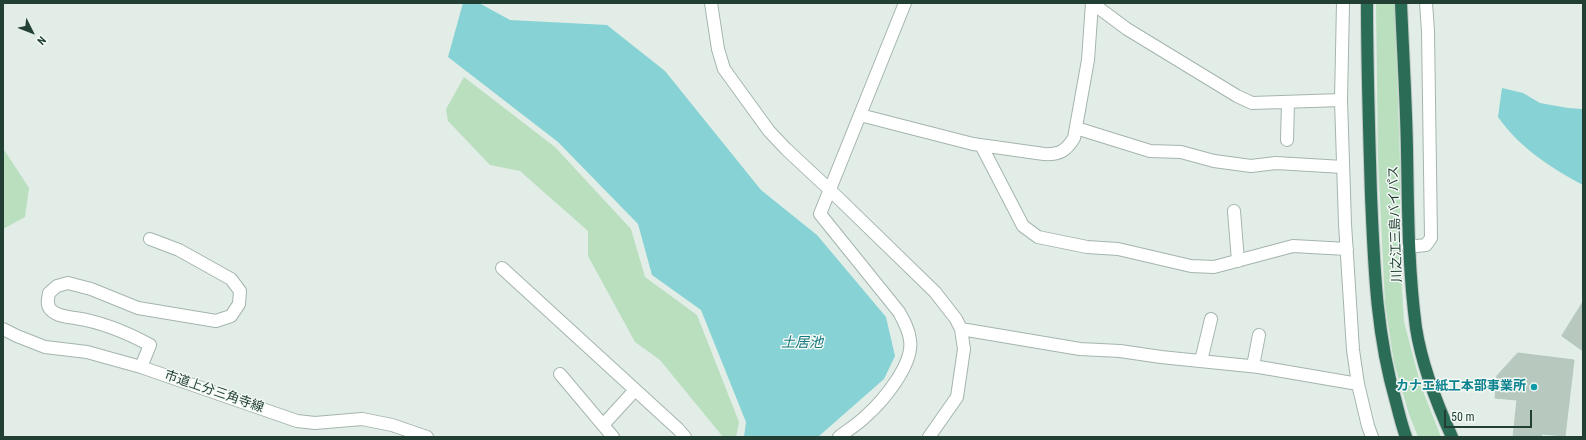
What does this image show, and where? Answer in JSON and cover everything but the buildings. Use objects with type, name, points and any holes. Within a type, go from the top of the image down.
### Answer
[{"type":"highway","name":"川之江三島バイパス","points":[[1367,3],[1374,284],[1379,327],[1385,360],[1391,387],[1406,437]]},
{"type":"highway","name":"川之江三島バイパス","points":[[1401,3],[1406,97],[1408,247],[1416,328],[1425,368],[1436,403],[1452,437]]},
{"type":"street","points":[[711,3],[718,49],[724,69],[769,131],[935,292],[956,319],[961,329],[964,349],[957,397],[929,437]]},
{"type":"street","points":[[839,437],[867,416],[902,373],[909,356],[910,342],[907,327],[899,312],[820,214],[905,3]]},
{"type":"street","points":[[860,115],[981,145],[1054,154],[1062,151],[1070,145],[1074,138],[1088,60],[1092,3],[1127,29],[1237,96],[1252,103],[1341,100]]},
{"type":"street","points":[[1343,3],[1341,100],[1347,249],[1354,350],[1358,384],[1372,437]]},
{"type":"street","points":[[1408,247],[1426,245],[1431,238],[1428,31],[1426,3]]},
{"type":"street","points":[[1287,140],[1288,102]]},
{"type":"street","points":[[1076,128],[1150,151],[1181,152],[1214,161],[1251,166],[1276,163],[1343,167]]},
{"type":"street","points":[[981,145],[1023,226],[1038,237],[1087,247],[1118,249],[1191,266],[1214,266],[1293,246],[1347,249]]},
{"type":"street","points":[[1234,211],[1238,261]]},
{"type":"street","points":[[141,367],[150,345],[126,332],[92,320],[61,316],[52,310],[47,303],[49,292],[57,286],[68,283],[91,289],[138,308],[216,321],[231,316],[239,304],[240,291],[231,279],[179,250],[150,239]]},
{"type":"street","points":[[502,268],[678,429],[684,437]]},
{"type":"street","points":[[1201,361],[1211,319]]},
{"type":"street","name":"市道上分三角寺線","points":[[3,329],[45,347],[87,352],[141,367],[297,421],[315,423],[362,419],[392,425],[427,437]]},
{"type":"street","points":[[961,329],[1080,349],[1120,351],[1253,366],[1358,384]]},
{"type":"street","points":[[1253,366],[1259,335]]},
{"type":"street","points":[[560,374],[613,437]]},
{"type":"street","points":[[603,425],[635,390]]},
{"type":"green space","points":[[1376,3],[1395,3],[1400,164],[1400,258],[1404,322],[1421,386],[1441,437],[1418,437],[1409,414],[1394,363],[1385,304],[1378,159]]},
{"type":"green space","points":[[464,77],[555,147],[631,229],[645,277],[697,315],[739,422],[736,437],[723,437],[660,360],[635,342],[588,256],[588,231],[520,171],[490,165],[448,121],[446,109]]},
{"type":"green space","points":[[3,148],[29,188],[25,217],[3,229]]},
{"type":"water","name":"土居池","points":[[463,3],[479,3],[510,20],[607,25],[665,71],[761,190],[817,235],[886,317],[895,356],[884,379],[818,437],[744,437],[746,422],[701,310],[652,275],[638,224],[558,142],[448,57]]},
{"type":"water","points":[[1502,88],[1523,93],[1540,103],[1583,109],[1583,185],[1536,156],[1506,128],[1498,117]]},
{"type":"place","name":"カナエ紙工本部事業所","points":[[1534,387]]}]
